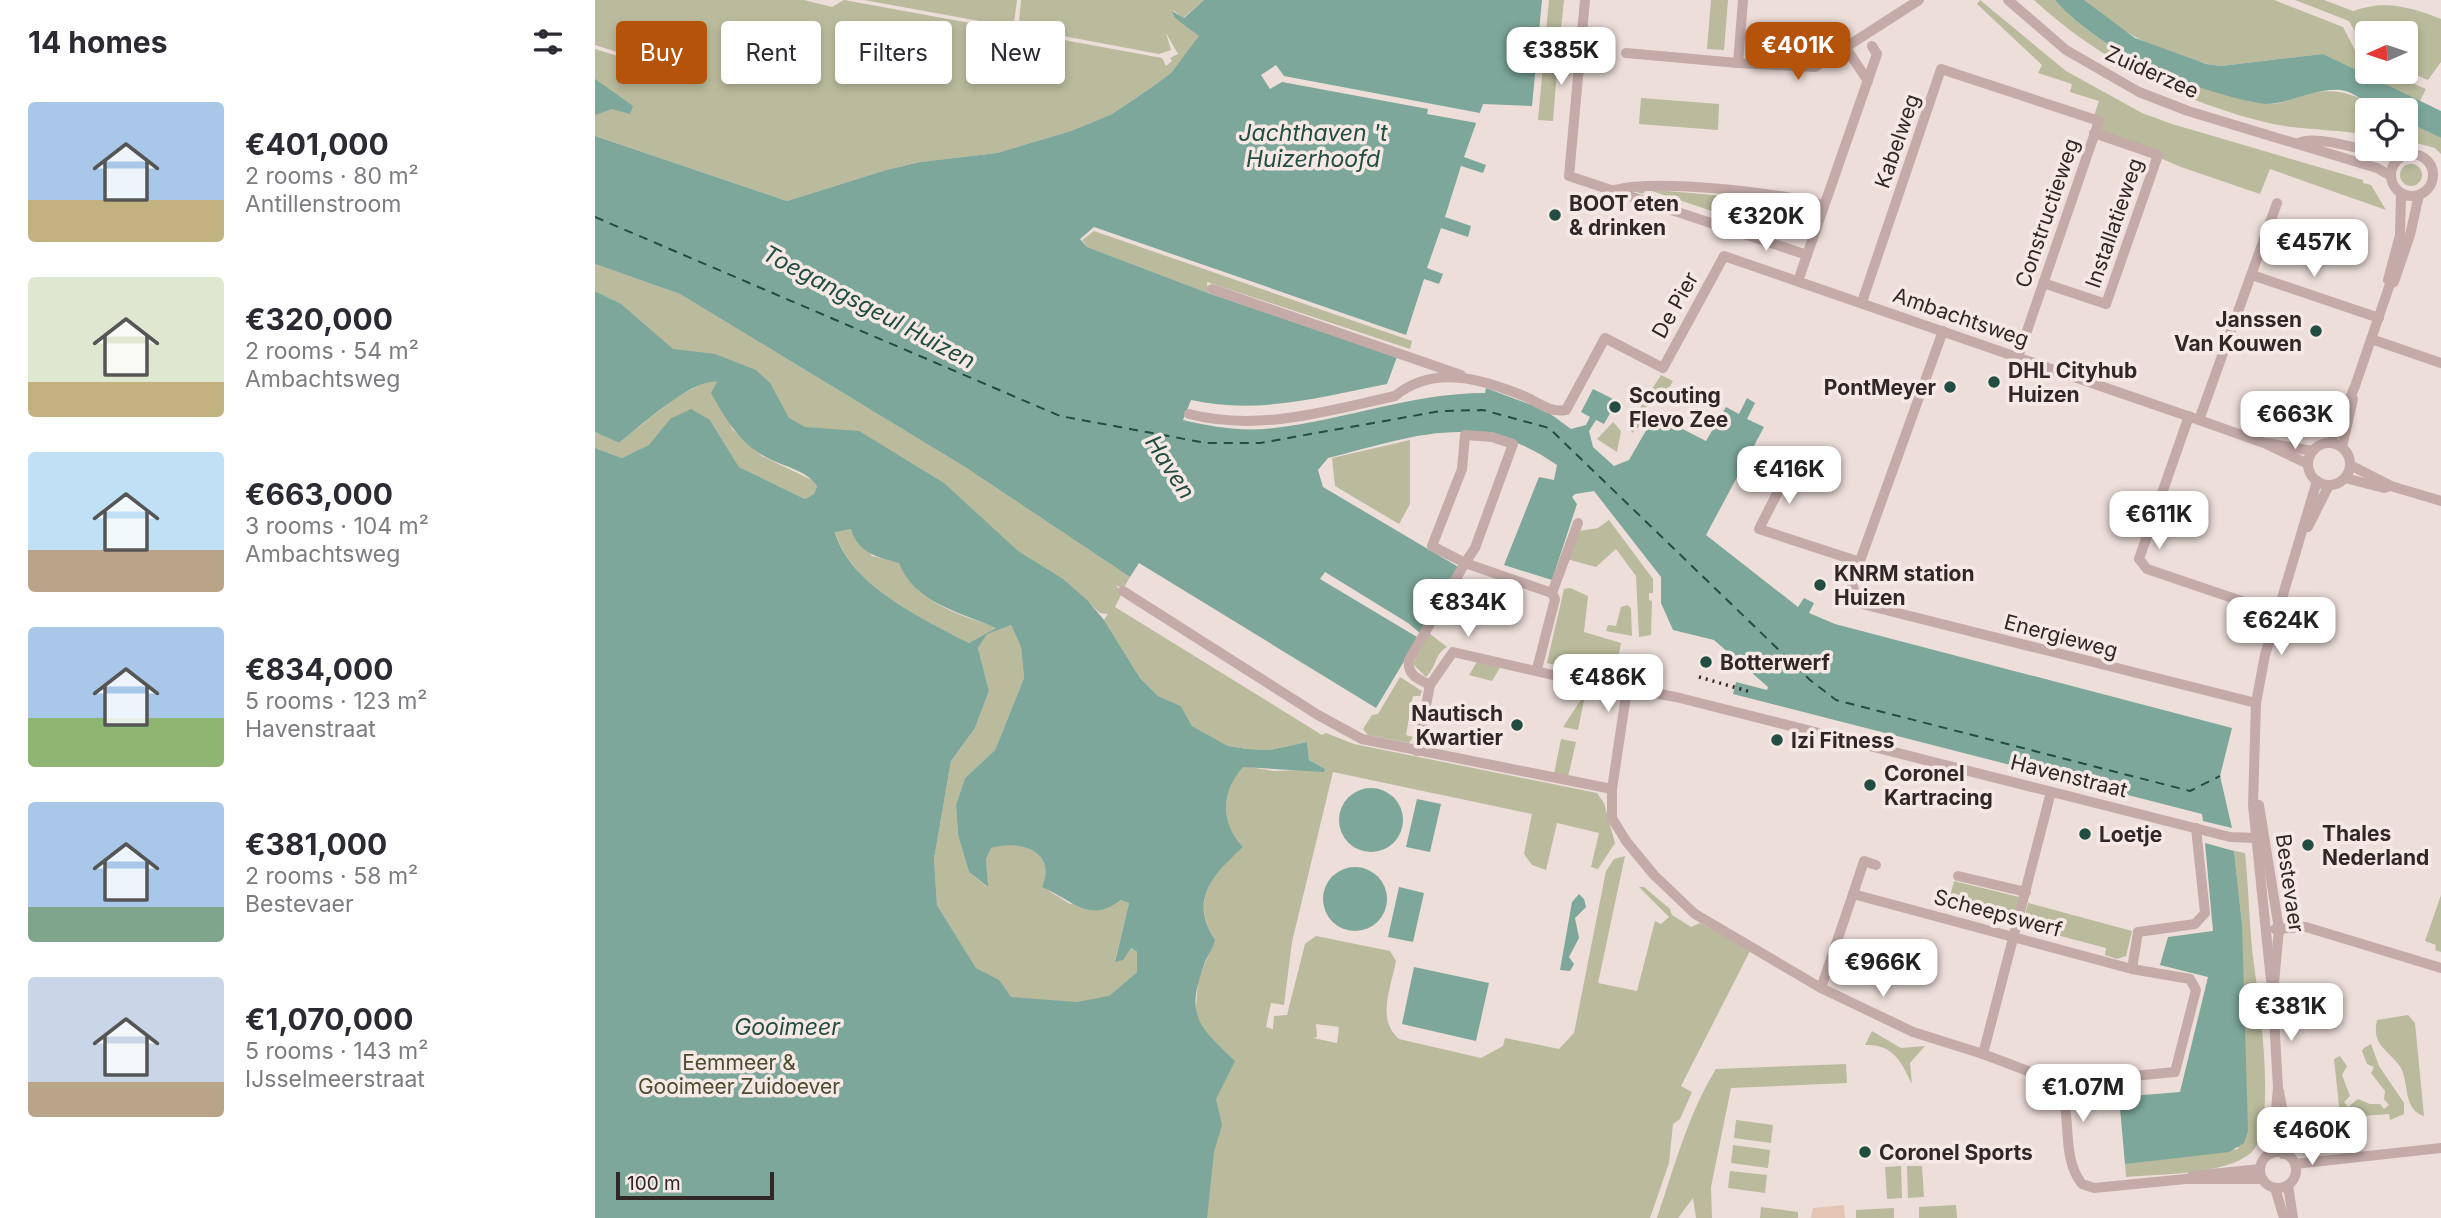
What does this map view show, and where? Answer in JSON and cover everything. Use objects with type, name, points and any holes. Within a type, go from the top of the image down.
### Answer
[{"type":"street","points":[[1585,0],[1569,176],[1807,254]]},
{"type":"street","points":[[1738,63],[1743,0]]},
{"type":"street","points":[[1626,53],[1815,67],[1919,0]]},
{"type":"street","name":"Zuiderzee","points":[[2008,0],[2066,50],[2139,92],[2189,111],[2377,168],[2391,177]]},
{"type":"street","points":[[1798,281],[1877,54],[1872,47]]},
{"type":"street","points":[[1846,48],[1868,80]]},
{"type":"street","name":"Kabelweg","points":[[1862,302],[1941,69],[2019,95]]},
{"type":"street","name":"Constructieweg","points":[[2018,357],[2099,121],[2019,95]]},
{"type":"street","name":"Installatieweg","points":[[2043,283],[2106,304],[2154,167],[2158,155],[2094,133]]},
{"type":"street","name":"Zuiderzee","points":[[2299,143],[2304,140],[2355,148]]},
{"type":"street","points":[[2390,284],[2394,282],[2405,253],[2419,195],[2429,187],[2437,173],[2418,156]]},
{"type":"street","points":[[2397,161],[2393,166],[2391,177],[2401,194],[2401,230],[2388,280],[2390,284],[2337,445],[2350,465],[2391,486],[2441,501]]},
{"type":"street","points":[[1613,190],[1634,184],[1801,198],[1823,206]]},
{"type":"street","points":[[2429,187],[2441,188]]},
{"type":"street","points":[[2401,194],[2419,195]]},
{"type":"street","points":[[2277,203],[2252,275],[2139,559],[2147,569],[2277,613]]},
{"type":"street","name":"Ambachtsweg","points":[[1724,256],[2194,418],[2264,443],[2308,464]]},
{"type":"street","name":"De Pier","points":[[1212,289],[1527,397],[1555,412],[1566,410],[1605,338],[1663,368],[1724,256]]},
{"type":"street","points":[[2252,275],[2379,318]]},
{"type":"street","name":"Energieweg","points":[[1943,331],[1860,562],[1852,588],[1858,603],[2256,703]]},
{"type":"street","points":[[2371,339],[2441,363]]},
{"type":"street","name":"De Pier","points":[[1189,414],[1216,421],[1274,422],[1395,396],[1411,383],[1463,376]]},
{"type":"street","points":[[1417,751],[1430,685],[1412,675],[1408,668],[1409,660],[1465,563],[1475,548],[1513,444],[1492,437],[1465,435],[1462,469],[1432,546],[1465,563],[1552,593],[1555,599],[1537,669]]},
{"type":"street","name":"Ambachtsweg","points":[[2264,443],[2284,444],[2313,451]]},
{"type":"street","points":[[2337,445],[2320,445],[2313,451],[2308,464],[2317,481],[2329,485],[2345,478],[2384,488],[2391,486]]},
{"type":"street","points":[[2345,478],[2350,465]]},
{"type":"street","points":[[1790,468],[1759,529],[1860,562]]},
{"type":"street","name":"Bestevaer","points":[[2278,1154],[2284,1119],[2278,1088],[2273,1000],[2265,930],[2261,840],[2253,771],[2256,703],[2277,613],[2301,542],[2317,481]]},
{"type":"street","name":"Bestevaer","points":[[2301,542],[2329,485]]},
{"type":"street","points":[[1552,593],[1578,523]]},
{"type":"street","points":[[1123,591],[1331,723],[1362,739],[1612,789]]},
{"type":"street","name":"Havenstraat","points":[[1430,685],[1453,652],[1537,669],[1614,689],[1676,697],[2230,837],[2261,840]]},
{"type":"street","points":[[1627,689],[1612,789],[1612,818],[1626,841],[1654,875],[1690,909],[1821,988],[1913,1032],[1983,1054],[2059,1083],[2064,1096],[2071,1163],[2082,1184],[2094,1188],[2186,1179],[2198,1174],[2261,1174],[2276,1188],[2284,1218]]},
{"type":"street","points":[[1983,1054],[2050,792]]},
{"type":"street","points":[[2132,969],[2138,932],[2195,924],[2205,913],[2196,828]]},
{"type":"street","name":"Bestevaer","points":[[2261,840],[2279,929],[2273,1000]]},
{"type":"street","points":[[1821,988],[1864,861],[1876,865]]},
{"type":"street","name":"Scheepswerf","points":[[1958,876],[2026,892]]},
{"type":"street","name":"Scheepswerf","points":[[1853,894],[2132,969],[2190,979],[2195,984],[2175,1072],[2059,1083]]},
{"type":"street","points":[[2265,930],[2306,927],[2441,968]]},
{"type":"street","points":[[2261,1174],[2265,1158],[2278,1154],[2295,1164],[2441,1148]]},
{"type":"street","points":[[2276,1188],[2288,1185],[2295,1176],[2295,1164]]},
{"type":"street","points":[[2288,1185],[2293,1218]]},
{"type":"green space","points":[[595,0],[804,0],[832,7],[844,0],[966,22],[966,84],[1065,84],[1065,40],[1162,58],[1166,66],[1172,61],[1170,58],[1178,54],[1166,33],[1171,50],[1159,54],[1065,36],[1065,21],[1019,21],[1021,0],[1204,0],[1183,18],[1173,10],[1176,18],[1200,36],[1171,73],[1112,114],[1071,131],[997,153],[920,162],[787,201],[595,136],[595,49],[616,55],[616,84],[707,84],[707,21],[616,21],[616,52],[595,45]]},
{"type":"green space","points":[[864,0],[1017,0],[1014,21],[980,21]]},
{"type":"green space","points":[[1549,0],[1564,0],[1560,38],[1554,47],[1558,57],[1553,121],[1538,120]]},
{"type":"green space","points":[[1711,0],[1728,0],[1724,50],[1707,49]]},
{"type":"green space","points":[[1980,0],[2066,71],[2142,113],[2363,180],[2363,183],[2371,185],[2386,210],[2270,169],[2260,194],[2181,167],[2095,130],[2094,116],[2099,101],[2070,92],[2072,84],[2038,73],[2042,65],[1977,4]]},
{"type":"green space","points":[[2034,0],[2055,0],[2092,34],[2114,48],[2160,71],[2207,88],[2268,104],[2311,93],[2333,91],[2352,95],[2360,98],[2355,98],[2355,133],[2273,124],[2208,105],[2115,61]]},
{"type":"green space","points":[[2084,0],[2274,0],[2343,27],[2355,50],[2355,70],[2323,54],[2221,66],[2202,63],[2148,44]]},
{"type":"green space","points":[[2295,0],[2324,0],[2353,11],[2375,6],[2396,6],[2441,19],[2441,62],[2428,80],[2419,76],[2419,21],[2355,21],[2355,32],[2349,21]]},
{"type":"green space","points":[[2382,84],[2414,84],[2426,89],[2419,103],[2418,98],[2409,98]]},
{"type":"green space","points":[[1641,98],[1719,104],[1718,130],[1639,124]]},
{"type":"green space","points":[[2418,126],[2441,138],[2441,154],[2435,148],[2418,144]]},
{"type":"green space","points":[[2411,164],[2419,167],[2422,175],[2419,183],[2411,186],[2403,183],[2400,175],[2403,167]]},
{"type":"green space","points":[[1634,188],[1646,189],[1643,194],[1633,191]]},
{"type":"green space","points":[[1646,189],[1801,203],[1813,207],[1816,214],[1815,216],[1785,206],[1775,232]]},
{"type":"green space","points":[[1094,231],[1412,341],[1410,349],[1207,282],[1208,293],[1087,247],[1082,240]]},
{"type":"green space","name":"Eemmeer & Gooimeer Zuidoever","points":[[595,264],[680,294],[965,467],[1130,577],[1123,589],[1116,585],[1122,593],[1115,607],[1322,735],[1326,733],[1354,744],[1597,793],[1604,803],[1615,843],[1598,869],[1591,867],[1599,833],[1557,823],[1546,870],[1532,865],[1524,854],[1532,814],[1333,772],[1292,942],[1284,1005],[1271,1003],[1266,1027],[1273,1029],[1274,1016],[1287,1015],[1305,944],[1316,936],[1390,951],[1396,961],[1387,1013],[1392,1031],[1399,1039],[1481,1058],[1503,1046],[1505,1038],[1559,1049],[1574,1033],[1606,871],[1614,859],[1625,856],[1598,983],[1637,991],[1655,921],[1661,924],[1669,917],[1639,887],[1644,887],[1670,909],[1672,915],[1691,927],[1700,923],[1750,951],[1681,1086],[1692,1092],[1680,1119],[1673,1124],[1669,1163],[1650,1218],[595,1218],[595,902],[988,975],[976,968],[937,905],[934,859],[951,761],[975,728],[989,691],[978,648],[986,634],[969,643],[890,599],[856,568],[843,551],[835,531],[851,529],[872,556],[899,562],[915,587],[939,605],[997,627],[988,633],[1011,625],[1021,647],[1024,678],[995,750],[965,778],[956,805],[958,835],[969,872],[987,887],[986,859],[991,847],[1013,845],[1033,850],[1041,856],[1046,875],[1043,887],[1070,904],[1120,900],[1129,903],[1115,961],[1130,948],[1137,952],[1137,972],[1109,996],[1196,1007],[1198,980],[1215,940],[1204,912],[1208,888],[1222,867],[1243,847],[1230,828],[1227,818],[1230,787],[1243,766],[1274,771],[1325,769],[1309,760],[1307,742],[1270,750],[1247,749],[1228,746],[1192,726],[1181,706],[1158,696],[1140,678],[1104,620],[1108,614],[1100,613],[1090,604],[791,425],[761,375],[747,369],[676,353],[623,315],[613,300],[595,291]],"holes":[[[1316,1024],[1339,1027],[1337,1043],[1313,1038],[1317,1037]]]},
{"type":"green space","points":[[1661,375],[1673,381],[1666,393],[1658,390],[1641,415],[1641,425],[1632,433],[1629,425]]},
{"type":"green space","points":[[707,381],[718,382],[732,429],[762,456],[814,481],[817,486],[814,494],[805,499],[739,467],[710,420],[670,419],[650,445],[622,458],[595,448],[595,432],[619,443],[675,398]]},
{"type":"green space","points":[[1613,422],[1621,431],[1617,452],[1597,439]]},
{"type":"green space","points":[[1410,440],[1410,504],[1399,524],[1335,486],[1332,458]]},
{"type":"green space","points":[[1609,520],[1653,579],[1653,593],[1649,593],[1649,600],[1652,601],[1651,635],[1639,637],[1636,576],[1616,549],[1596,567],[1567,559],[1579,531],[1598,528]]},
{"type":"green space","points":[[1570,588],[1588,596],[1584,632],[1621,643],[1616,669],[1621,670],[1618,681],[1547,663],[1564,589]]},
{"type":"green space","points":[[1628,605],[1631,609],[1632,636],[1606,631],[1608,625],[1616,626],[1621,607]]},
{"type":"green space","points":[[1429,633],[1447,647],[1440,653],[1426,677],[1413,664]]},
{"type":"green space","points":[[1478,660],[1501,666],[1492,681],[1469,675]]},
{"type":"green space","points":[[1400,677],[1422,691],[1420,696],[1413,696],[1406,735],[1413,737],[1409,743],[1368,735],[1363,729],[1372,715],[1378,714]]},
{"type":"green space","points":[[1579,687],[1593,691],[1592,695],[1585,695],[1578,730],[1563,727],[1584,695]]},
{"type":"green space","points":[[1561,739],[1576,742],[1568,777],[1554,774]]},
{"type":"green space","points":[[2234,851],[2245,853],[2252,951],[2265,1064],[2264,1119],[2259,1140],[2251,1153],[2225,1166],[2191,1172],[2126,1177],[2125,1164],[2238,1149],[2242,924]]},
{"type":"green space","points":[[1954,881],[2019,897],[2012,924],[1947,908]]},
{"type":"green space","points":[[2441,895],[2441,952],[2435,950],[2436,945],[2425,941]]},
{"type":"green space","points":[[2028,903],[2132,931],[2126,956],[2117,959],[2105,955],[2106,948],[2022,926]]},
{"type":"green space","points":[[2408,1015],[2415,1023],[2424,1116],[2413,1108],[2401,1068],[2377,1036],[2377,1020]]},
{"type":"green space","points":[[1872,1031],[1901,1048],[1925,1046],[1910,1063],[1912,1084],[1900,1061],[1889,1051],[1875,1045],[1865,1045]]},
{"type":"green space","points":[[2371,1044],[2379,1066],[2404,1103],[2404,1114],[2390,1120],[2389,1114],[2351,1117],[2351,1124],[2341,1124],[2334,1059],[2340,1056],[2347,1066],[2342,1075],[2350,1096],[2344,1102],[2348,1107],[2358,1099],[2370,1104],[2380,1104],[2384,1109],[2389,1105],[2384,1099],[2385,1091],[2371,1073],[2374,1067],[2367,1064],[2362,1051]]},
{"type":"green space","points":[[1846,1064],[1847,1083],[1731,1088],[1711,1187],[1712,1218],[1696,1218],[1693,1198],[1678,1218],[1657,1218],[1697,1104],[1716,1069]]},
{"type":"green space","points":[[1736,1120],[1773,1125],[1771,1143],[1734,1138]]},
{"type":"green space","points":[[1733,1145],[1770,1150],[1768,1168],[1731,1163]]},
{"type":"green space","points":[[1901,1166],[1902,1198],[1887,1199],[1885,1167]]},
{"type":"green space","points":[[1907,1166],[1922,1166],[1924,1197],[1908,1198]]},
{"type":"green space","points":[[1730,1171],[1767,1175],[1765,1193],[1728,1188]]},
{"type":"green space","points":[[1956,1205],[1957,1218],[1919,1218],[1919,1207]]},
{"type":"green space","points":[[1761,1207],[1798,1212],[1798,1218],[1760,1218]]},
{"type":"green space","points":[[1894,1208],[1894,1218],[1856,1218],[1856,1210]]},
{"type":"sand","points":[[1844,1205],[1845,1218],[1811,1218],[1813,1208]]},
{"type":"water","points":[[1204,0],[1542,0],[1532,106],[1483,104],[1464,157],[1486,165],[1483,173],[1461,166],[1445,217],[1471,226],[1468,237],[1441,228],[1427,268],[1443,274],[1439,284],[1424,279],[1406,335],[1094,227],[1080,239],[1087,247],[1208,293],[1397,357],[1387,384],[1313,399],[1265,405],[1240,406],[1191,400],[1183,420],[1228,428],[1274,428],[1431,397],[1485,393],[1486,388],[1545,410],[1571,429],[1586,425],[1590,417],[1581,412],[1593,389],[1617,401],[1604,424],[1596,420],[1589,431],[1593,447],[1614,466],[1629,460],[1655,415],[1706,441],[1726,407],[1739,414],[1747,398],[1755,403],[1747,419],[1764,427],[1706,535],[1798,607],[1804,598],[1814,603],[1809,613],[1835,624],[2232,728],[2220,776],[2232,828],[2203,821],[2202,814],[1733,694],[1736,682],[1767,690],[1768,687],[1714,640],[1673,630],[1661,603],[1661,577],[1594,491],[1575,494],[1572,497],[1577,504],[1552,580],[1504,565],[1539,477],[1554,480],[1557,465],[1528,448],[1500,437],[1473,433],[1417,436],[1389,442],[1328,458],[1318,470],[1323,487],[1460,568],[1376,708],[1139,563],[1130,577],[965,467],[680,294],[595,264],[595,136],[787,201],[920,162],[997,153],[1071,131],[1112,114],[1171,73],[1199,36],[1175,18],[1172,11],[1184,18]]},
{"type":"water","points":[[2055,0],[2084,0],[2135,38],[2206,64],[2221,66],[2323,54],[2355,69],[2355,84],[2385,84],[2414,98],[2359,98],[2346,91],[2330,90],[2265,104],[2238,99],[2151,68],[2123,53],[2074,19]]},
{"type":"water","points":[[595,79],[633,106],[630,114],[612,109],[595,115]]},
{"type":"water","points":[[2418,100],[2441,111],[2441,138],[2418,127]]},
{"type":"water","name":"Gooimeer","points":[[595,291],[621,304],[673,349],[715,354],[756,370],[770,383],[789,418],[805,427],[859,431],[944,483],[1018,551],[1063,579],[1087,600],[1104,620],[1140,678],[1158,696],[1181,706],[1192,726],[1228,746],[1247,749],[1270,750],[1307,742],[1309,760],[1325,769],[1324,772],[1243,767],[1236,777],[1227,797],[1227,817],[1235,837],[1243,847],[1214,877],[1204,900],[1207,925],[1215,940],[1198,982],[1196,1009],[1204,1029],[1235,1061],[1216,1099],[1222,1125],[1214,1152],[1207,1218],[595,1218],[595,448],[622,458],[649,445],[670,419],[691,409],[710,420],[739,467],[805,499],[814,494],[817,486],[800,472],[755,450],[740,437],[711,393],[717,382],[694,387],[681,395],[619,443],[595,432]],"holes":[[[851,529],[863,549],[899,563],[915,588],[927,597],[953,611],[996,628],[969,643],[890,599],[856,569],[843,551],[835,532]],[[1011,625],[1021,647],[1024,678],[995,750],[965,778],[956,805],[958,835],[969,872],[988,887],[986,859],[991,848],[1013,845],[1024,847],[1040,856],[1045,864],[1046,875],[1042,887],[1072,903],[1090,910],[1109,907],[1120,900],[1129,903],[1115,962],[1123,960],[1131,948],[1137,952],[1137,972],[1109,996],[1077,1002],[1011,997],[999,980],[976,968],[937,905],[934,859],[951,761],[975,728],[989,691],[978,648],[987,634]]]},
{"type":"water","points":[[1371,788],[1394,797],[1403,820],[1394,843],[1371,852],[1348,843],[1339,820],[1348,797]]},
{"type":"water","points":[[1417,799],[1441,804],[1430,852],[1406,847]]},
{"type":"water","points":[[2205,843],[2234,851],[2242,924],[2248,1131],[2244,1143],[2229,1152],[2125,1164],[2119,1097],[2180,1092],[2208,977],[2160,965],[2168,937],[2213,931]]},
{"type":"water","points":[[1349,867],[1361,867],[1378,876],[1385,887],[1385,911],[1378,922],[1361,931],[1349,931],[1337,926],[1328,917],[1323,905],[1323,893],[1328,881],[1337,872]]},
{"type":"water","points":[[1399,887],[1424,893],[1413,942],[1388,937]]},
{"type":"water","points":[[1579,894],[1586,907],[1575,918],[1579,938],[1569,957],[1574,964],[1570,971],[1560,970],[1572,902]]},
{"type":"water","points":[[1414,967],[1489,983],[1476,1041],[1402,1024]]},
{"type":"pier","points":[[1276,65],[1284,76],[1480,113],[1477,123],[1427,114],[1428,109],[1282,82],[1270,89],[1261,75]]},
{"type":"pier","points":[[1325,572],[1420,633],[1417,637],[1320,579]]},
{"type":"ferry route","points":[[595,217],[1060,416],[1206,443],[1260,443],[1441,411],[1483,410],[1549,428],[1810,680],[1836,700],[2190,791],[2220,776]]},
{"type":"railway","points":[[1699,677],[1751,692]]},
{"type":"place","name":"BOOT eten & drinken","points":[[1555,215]]},
{"type":"place","name":"Janssen Van Kouwen","points":[[2316,331]]},
{"type":"place","name":"DHL Cityhub Huizen","points":[[1994,382]]},
{"type":"place","name":"PontMeyer","points":[[1950,387]]},
{"type":"place","name":"Scouting Flevo Zee","points":[[1615,407]]},
{"type":"place","name":"KNRM station Huizen","points":[[1820,585]]},
{"type":"place","name":"Botterwerf","points":[[1706,662]]},
{"type":"place","name":"Nautisch Kwartier","points":[[1517,725]]},
{"type":"place","name":"Izi Fitness","points":[[1777,740]]},
{"type":"place","name":"Coronel Kartracing","points":[[1870,785]]},
{"type":"place","name":"Loetje","points":[[2085,834]]},
{"type":"place","name":"Thales Nederland","points":[[2308,845]]},
{"type":"place","name":"Coronel Sports","points":[[1865,1152]]},
{"type":"water label","name":"Jachthaven 't Huizerhoofd","points":[[1313,146]]},
{"type":"water label","name":"Toegangsgeul Huizen","points":[[869,307]]},
{"type":"water label","name":"Haven","points":[[1170,467]]}]
